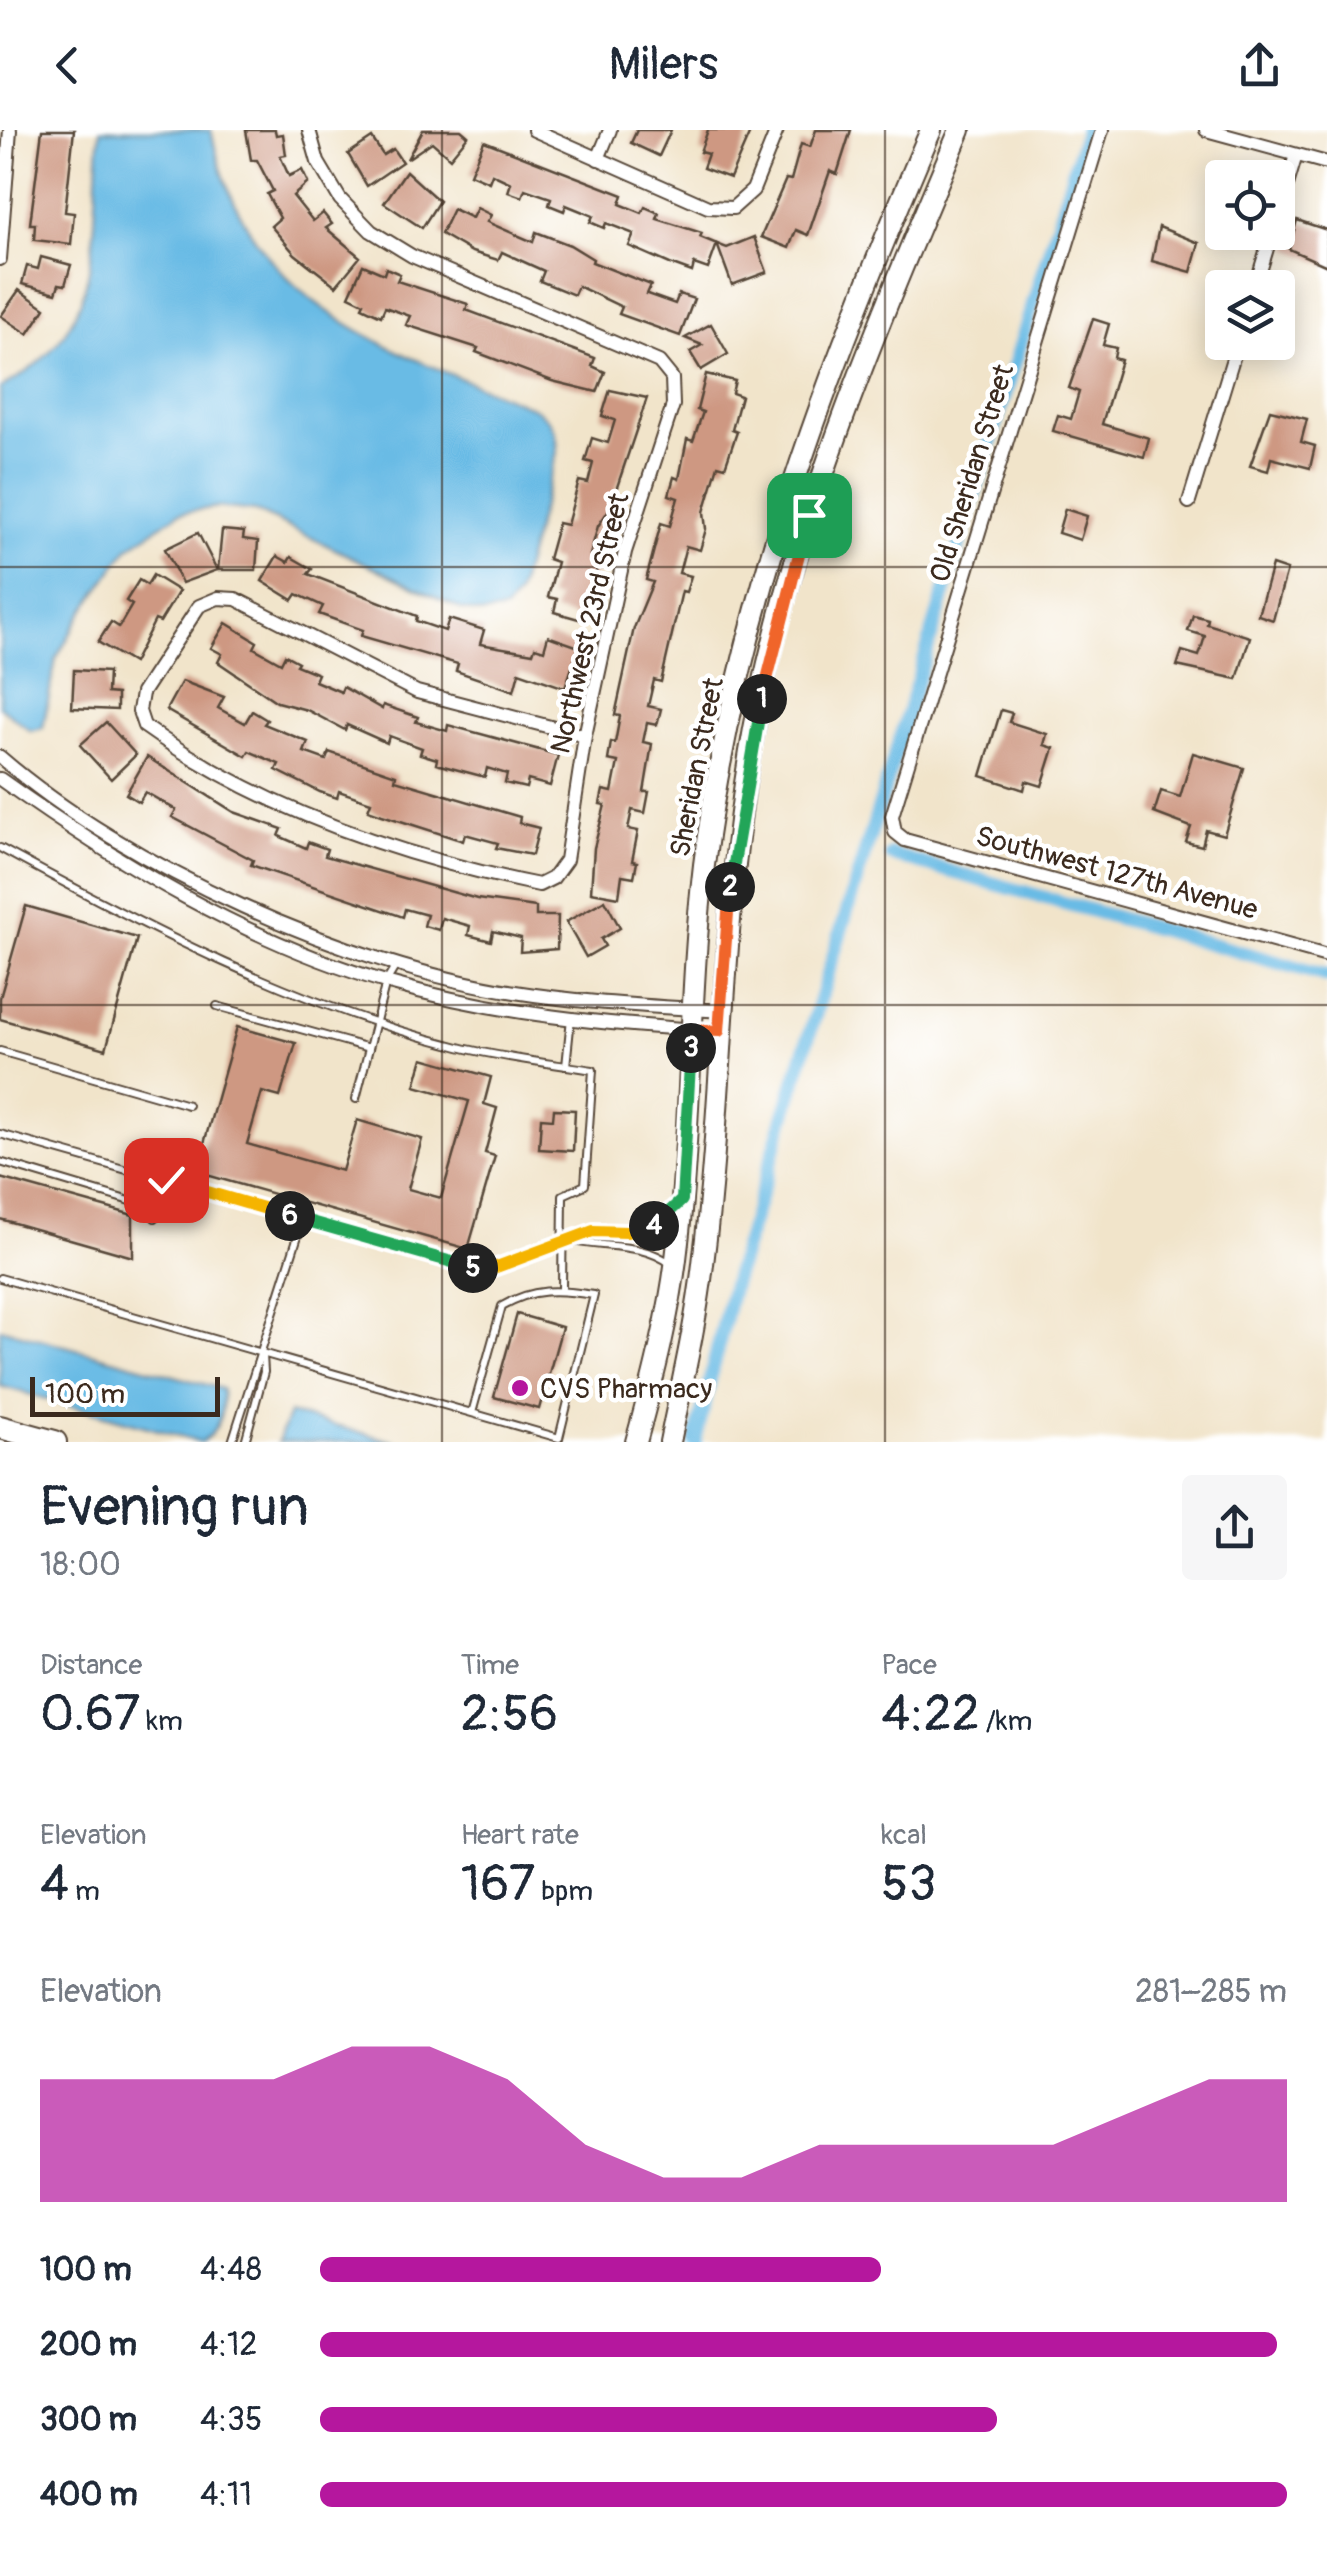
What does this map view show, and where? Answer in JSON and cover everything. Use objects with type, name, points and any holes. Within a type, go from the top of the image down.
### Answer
[{"type":"highway","points":[[0,1427],[54,1442]]},
{"type":"main road","name":"Sheridan Street","points":[[636,1442],[676,1268],[704,865],[731,714],[786,499],[831,368],[931,130]]},
{"type":"main road","name":"Sheridan Street","points":[[670,1442],[703,1266],[731,879],[754,726],[809,515],[856,379],[960,130]]},
{"type":"street","name":"Northwest 23rd Street","points":[[309,130],[318,162],[340,199],[371,232],[412,256],[660,362],[672,378],[673,405],[625,552],[585,736],[566,860],[553,878],[539,885],[352,834],[169,744],[144,726],[139,711],[142,693],[199,606],[218,598],[236,599],[417,692],[585,736]]},
{"type":"street","points":[[534,130],[708,207],[733,208],[753,190],[777,130]]},
{"type":"street","points":[[598,159],[610,130]]},
{"type":"street","name":"Old Sheridan Street","points":[[895,832],[892,816],[1102,130]]},
{"type":"street","points":[[1206,130],[1327,163]]},
{"type":"street","points":[[0,259],[6,136]]},
{"type":"street","points":[[1294,160],[1296,155]]},
{"type":"street","points":[[1189,502],[1232,360]]},
{"type":"street","points":[[4,761],[144,856],[280,920],[397,963],[514,992],[719,1021]]},
{"type":"street","points":[[0,780],[140,872],[207,908],[274,940],[386,982],[511,1011],[571,1018],[719,1021]]},
{"type":"street","name":"Southwest 127th Avenue","points":[[895,832],[905,840],[1327,956]]},
{"type":"lane","points":[[0,780],[4,761]]},
{"type":"lane","points":[[0,848],[199,954],[376,1023],[462,1048],[593,1070],[585,1185],[563,1195],[562,1289]]},
{"type":"lane","points":[[356,1099],[386,982],[397,963]]},
{"type":"lane","points":[[218,1006],[369,1048]]},
{"type":"lane","points":[[566,1066],[571,1018]]},
{"type":"lane","points":[[0,1051],[188,1104]]},
{"type":"lane","points":[[0,1134],[483,1272],[593,1231],[645,1230],[661,1223],[682,1200]]},
{"type":"lane","points":[[0,1162],[140,1204],[155,1218]]},
{"type":"lane","points":[[232,1442],[303,1220]]},
{"type":"lane","points":[[563,1239],[592,1247],[648,1250],[676,1268]]},
{"type":"lane","points":[[0,1278],[559,1438],[594,1295],[562,1289],[526,1292],[502,1306],[472,1413]]},
{"type":"lane","points":[[245,1442],[264,1372],[263,1354]]},
{"type":"water","points":[[100,130],[211,130],[229,191],[256,240],[290,281],[330,313],[376,340],[534,408],[550,422],[557,439],[557,453],[517,595],[505,610],[483,614],[461,609],[255,511],[218,507],[179,513],[128,548],[79,618],[56,659],[43,728],[31,731],[0,707],[0,388],[35,365],[61,339],[77,310],[88,278],[93,243]]},
{"type":"water","points":[[0,1328],[222,1389],[217,1426],[201,1442],[0,1386]]},
{"type":"water","points":[[289,1413],[396,1442],[278,1442]]},
{"type":"building","points":[[42,130],[74,130],[65,212],[74,213],[71,244],[34,240],[35,224],[30,224]]},
{"type":"building","points":[[246,130],[275,130],[276,135],[283,134],[286,155],[280,156],[289,176],[302,170],[308,183],[293,196],[313,221],[323,213],[332,224],[326,228],[360,257],[336,286],[295,254],[271,226],[280,218],[267,194],[273,191],[257,160],[251,160]]},
{"type":"building","points":[[423,130],[461,130],[468,136],[450,158],[432,142],[407,159]]},
{"type":"building","points":[[637,130],[671,130],[659,156],[631,143]]},
{"type":"building","points":[[708,130],[751,130],[730,178],[703,168],[708,154],[700,152]]},
{"type":"building","points":[[816,130],[851,130],[837,174],[830,171],[808,235],[796,230],[789,248],[761,237],[786,179],[791,180],[801,144],[810,147]]},
{"type":"building","points":[[372,138],[383,155],[393,149],[402,162],[367,186],[348,154]]},
{"type":"building","points":[[484,141],[623,195],[620,204],[642,213],[645,207],[659,213],[657,219],[702,233],[700,237],[717,244],[708,269],[694,264],[692,272],[670,264],[629,246],[634,234],[606,223],[604,228],[590,222],[593,216],[566,205],[564,211],[549,205],[551,198],[525,189],[522,197],[508,192],[511,183],[492,174],[489,182],[470,174]]},
{"type":"building","points":[[406,171],[439,201],[422,228],[384,203]]},
{"type":"building","points":[[477,208],[491,215],[487,222],[533,242],[536,232],[570,245],[592,262],[651,285],[647,294],[675,304],[679,294],[694,299],[680,336],[619,314],[622,307],[578,286],[574,295],[540,281],[544,271],[502,252],[498,260],[472,252],[441,234],[453,209],[472,218]]},
{"type":"building","points":[[1297,220],[1327,230],[1327,266],[1291,250],[1295,250]]},
{"type":"building","points":[[1159,227],[1199,243],[1191,272],[1152,261]]},
{"type":"building","points":[[754,237],[767,272],[732,285],[717,244],[727,248]]},
{"type":"building","points":[[41,257],[71,265],[65,285],[59,284],[56,293],[22,284],[27,266],[38,269]]},
{"type":"building","points":[[363,265],[384,274],[386,268],[400,274],[397,281],[468,304],[466,310],[595,358],[592,366],[605,372],[597,392],[552,381],[476,352],[478,348],[406,325],[410,316],[385,307],[381,316],[362,307],[364,303],[349,296]]},
{"type":"building","points":[[19,290],[45,308],[28,334],[1,316]]},
{"type":"building","points":[[1093,319],[1109,324],[1103,345],[1116,348],[1114,358],[1121,360],[1102,424],[1149,438],[1144,457],[1053,431],[1058,415],[1071,419],[1079,392],[1069,388]]},
{"type":"building","points":[[711,324],[728,354],[701,370],[690,352],[702,345],[685,338]]},
{"type":"building","points":[[706,374],[735,381],[732,393],[741,396],[732,430],[737,432],[725,467],[718,465],[704,512],[706,529],[700,550],[686,546],[679,573],[691,576],[686,592],[682,591],[661,682],[654,680],[648,706],[661,709],[657,725],[647,723],[643,742],[652,744],[644,792],[649,792],[645,813],[632,810],[628,829],[638,831],[632,861],[637,862],[634,877],[622,875],[619,897],[591,892],[594,848],[605,805],[600,804],[603,790],[612,792],[618,762],[608,760],[611,742],[615,743],[620,716],[615,715],[634,628],[653,582],[646,580],[661,523],[670,526],[678,498],[669,495],[674,477],[679,479],[687,439],[693,441],[703,412],[697,410]]},
{"type":"building","points":[[610,390],[647,398],[610,508],[598,526],[590,555],[600,558],[582,620],[554,612],[557,599],[548,597],[557,562],[548,559],[558,523],[567,525],[579,481],[588,483],[593,463],[585,461],[592,438],[608,443],[615,420],[602,416]]},
{"type":"building","points":[[1270,410],[1307,419],[1301,442],[1315,446],[1310,468],[1271,458],[1268,471],[1250,466]]},
{"type":"building","points":[[1065,509],[1087,516],[1080,540],[1058,533]]},
{"type":"building","points":[[222,530],[244,532],[243,539],[258,541],[256,570],[218,570]]},
{"type":"building","points":[[198,533],[217,570],[182,583],[165,549]]},
{"type":"building","points":[[277,556],[288,562],[291,557],[312,569],[308,574],[417,616],[416,621],[445,631],[449,619],[484,630],[480,644],[533,653],[535,647],[544,650],[548,636],[579,647],[565,688],[519,672],[514,691],[456,671],[458,664],[361,636],[363,630],[319,614],[323,606],[297,594],[293,600],[262,581]]},
{"type":"building","points":[[1272,565],[1287,570],[1273,620],[1258,615]]},
{"type":"building","points":[[153,575],[179,591],[160,622],[155,620],[133,663],[98,642],[111,622],[119,627],[132,605],[126,601],[139,580],[147,585]]},
{"type":"building","points":[[1193,615],[1208,619],[1207,624],[1250,637],[1237,679],[1177,666],[1182,651],[1199,656],[1205,636],[1188,631]]},
{"type":"building","points":[[226,623],[257,642],[254,648],[281,663],[285,655],[298,662],[296,665],[318,674],[315,681],[341,692],[343,687],[382,709],[383,705],[418,717],[416,722],[447,731],[448,725],[558,755],[550,786],[528,780],[526,788],[505,783],[507,774],[487,768],[485,777],[436,764],[437,759],[420,754],[422,748],[389,736],[387,743],[347,725],[345,730],[307,710],[277,702],[218,662],[222,654],[211,648]]},
{"type":"building","points":[[74,670],[108,672],[107,693],[117,694],[117,710],[72,708]]},
{"type":"building","points":[[182,681],[224,697],[218,708],[245,723],[252,711],[267,720],[264,724],[308,742],[304,752],[326,760],[329,752],[396,775],[395,780],[520,817],[519,823],[539,828],[532,855],[496,848],[498,843],[465,834],[463,841],[382,815],[368,810],[371,802],[339,791],[337,798],[320,792],[276,770],[279,764],[249,751],[246,756],[166,710]]},
{"type":"building","points":[[1001,710],[1012,713],[1009,722],[1047,734],[1044,745],[1054,748],[1042,786],[1026,781],[1024,790],[981,776]]},
{"type":"building","points":[[106,722],[136,755],[111,779],[80,745]]},
{"type":"building","points":[[1193,753],[1244,768],[1224,835],[1206,830],[1202,846],[1186,842],[1191,827],[1154,813],[1161,791],[1180,797]]},
{"type":"building","points":[[147,757],[234,812],[282,829],[279,836],[306,848],[308,842],[327,849],[325,856],[477,899],[536,907],[536,916],[558,916],[557,949],[520,952],[521,938],[493,931],[491,941],[468,935],[470,926],[442,918],[439,930],[424,926],[427,915],[405,909],[403,917],[251,865],[253,860],[172,817],[176,810],[145,792],[139,802],[126,794]]},
{"type":"building","points":[[605,900],[620,928],[601,939],[605,946],[586,957],[566,922]]},
{"type":"building","points":[[26,906],[137,938],[106,1049],[0,1019],[0,998]]},
{"type":"building","points":[[237,1027],[296,1043],[280,1097],[262,1092],[247,1144],[342,1171],[357,1120],[422,1139],[408,1189],[441,1198],[469,1101],[415,1086],[423,1058],[491,1077],[484,1104],[497,1108],[485,1153],[495,1156],[468,1249],[196,1172]]},
{"type":"building","points":[[554,1109],[575,1110],[573,1151],[539,1149],[541,1118],[553,1119]]},
{"type":"building","points":[[0,1178],[133,1215],[133,1257],[0,1219]]},
{"type":"building","points":[[517,1314],[562,1327],[539,1409],[494,1397]]},
{"type":"waterway","points":[[695,1442],[733,1284],[1086,130]]},
{"type":"waterway","points":[[891,855],[1327,976]]},
{"type":"place","name":"CVS Pharmacy","points":[[520,1388]]},
{"type":"route","points":[[166,1180],[483,1272],[563,1239],[593,1231],[645,1230],[661,1223],[682,1200],[692,1030],[719,1031],[731,879],[754,726],[809,515]]}]
